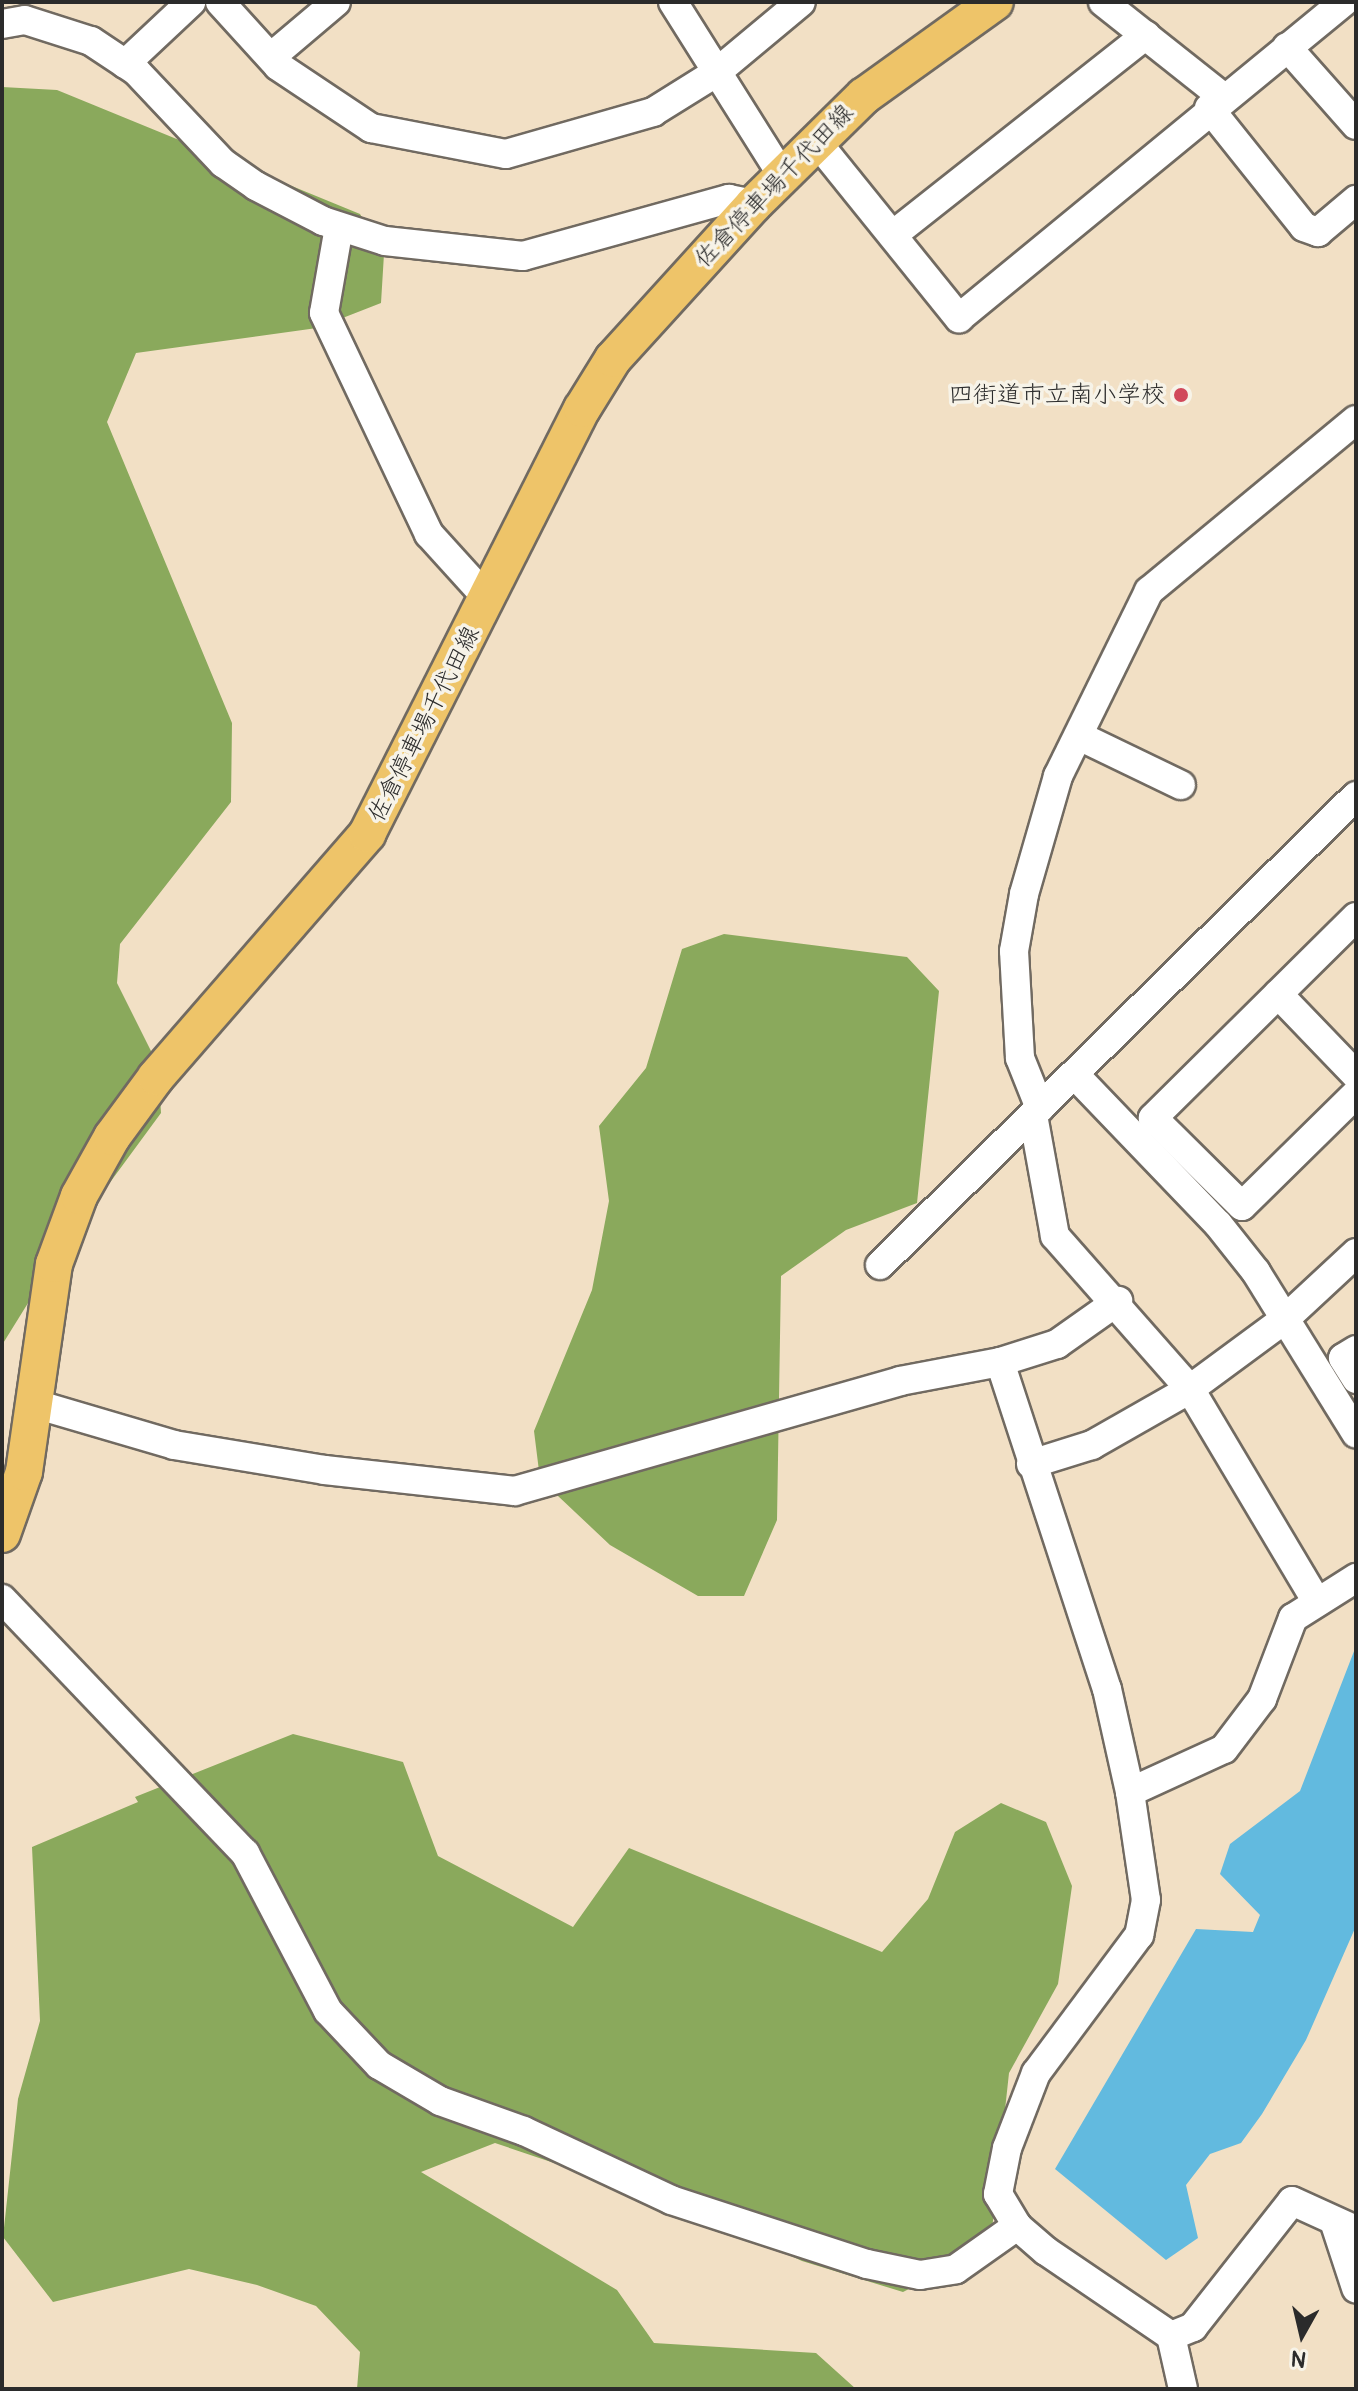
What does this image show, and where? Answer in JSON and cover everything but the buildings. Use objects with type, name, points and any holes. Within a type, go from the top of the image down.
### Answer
[{"type":"main road","name":"佐倉停車場千代田線","points":[[2,1534],[24,1472],[54,1264],[79,1196],[112,1137],[156,1077],[367,834],[582,409],[613,359],[754,204],[816,141],[905,62],[995,2]]},
{"type":"street","points":[[125,64],[191,2]]},
{"type":"street","points":[[220,2],[271,57],[371,128],[506,154],[653,112],[717,72],[801,2]]},
{"type":"street","points":[[271,57],[336,2]]},
{"type":"street","points":[[673,2],[782,175]]},
{"type":"street","points":[[1103,2],[1146,35],[1216,103],[1304,227],[1318,232],[1353,209]]},
{"type":"street","points":[[816,141],[959,318],[1216,103],[1344,2]]},
{"type":"street","points":[[2,24],[25,20],[91,41],[125,64],[223,163],[287,204],[339,227],[407,247],[523,256],[729,199],[754,204]]},
{"type":"street","points":[[894,234],[1146,35]]},
{"type":"street","points":[[1287,47],[1356,125]]},
{"type":"street","points":[[339,227],[324,313],[429,534],[488,599]]},
{"type":"street","points":[[1317,1602],[1190,1389],[1118,1301],[1055,1236],[1037,1112],[1020,1058],[1014,951],[1049,807],[1079,736],[1149,591],[1356,420]]},
{"type":"street","points":[[1079,736],[1181,785]]},
{"type":"street","points":[[880,1265],[1356,796]]},
{"type":"street","points":[[1356,917],[1153,1118],[1242,1206],[1356,1094]]},
{"type":"street","points":[[1278,994],[1356,1075]]},
{"type":"street","points":[[1074,1074],[1218,1224],[1285,1319],[1356,1433]]},
{"type":"street","points":[[1031,1464],[1092,1445],[1190,1389],[1285,1319],[1356,1253]]},
{"type":"street","points":[[35,1404],[174,1445],[325,1470],[515,1491],[900,1381],[1000,1362],[1057,1344],[1118,1301]]},
{"type":"street","points":[[1356,1350],[1343,1358],[1356,1379]]},
{"type":"street","points":[[1000,1362],[1107,1689],[1130,1792],[1146,1900],[1139,1935],[1036,2073],[999,2183],[1001,2206],[1017,2226],[1171,2336],[1183,2389]]},
{"type":"street","points":[[1130,1792],[1224,1749],[1262,1699],[1293,1618],[1356,1578]]},
{"type":"street","points":[[2,1599],[245,1853],[328,2011],[379,2065],[440,2101],[524,2131],[671,2200],[867,2264],[920,2275],[956,2269],[1017,2226]]},
{"type":"street","points":[[1171,2336],[1193,2327],[1292,2201],[1349,2223],[1356,2288]]},
{"type":"green space","points":[[2,87],[57,90],[360,214],[384,254],[381,303],[317,328],[136,353],[107,422],[232,723],[231,802],[120,944],[117,983],[158,1065],[161,1113],[64,1245],[2,1345]]},
{"type":"green space","points":[[724,934],[907,957],[939,991],[917,1203],[846,1230],[781,1276],[777,1520],[744,1596],[698,1596],[610,1545],[540,1479],[534,1431],[592,1290],[609,1201],[599,1126],[646,1068],[682,949]]},
{"type":"green space","points":[[293,1734],[403,1762],[438,1856],[573,1927],[629,1848],[882,1952],[928,1899],[955,1832],[1001,1803],[1046,1822],[1072,1886],[1058,1984],[1009,2073],[990,2248],[903,2292],[802,2261],[682,2206],[495,2143],[421,2172],[617,2290],[654,2343],[816,2353],[856,2389],[357,2389],[360,2352],[316,2306],[257,2285],[189,2269],[53,2302],[3,2237],[18,2099],[40,2021],[32,1847],[138,1802],[135,1797]]},
{"type":"water","points":[[1356,1646],[1356,1926],[1306,2040],[1262,2114],[1241,2143],[1210,2154],[1186,2185],[1198,2238],[1166,2260],[1055,2169],[1196,1929],[1253,1932],[1260,1915],[1220,1874],[1230,1844],[1300,1791]]},
{"type":"place","name":"四街道市立南小学校","points":[[1181,395]]}]
